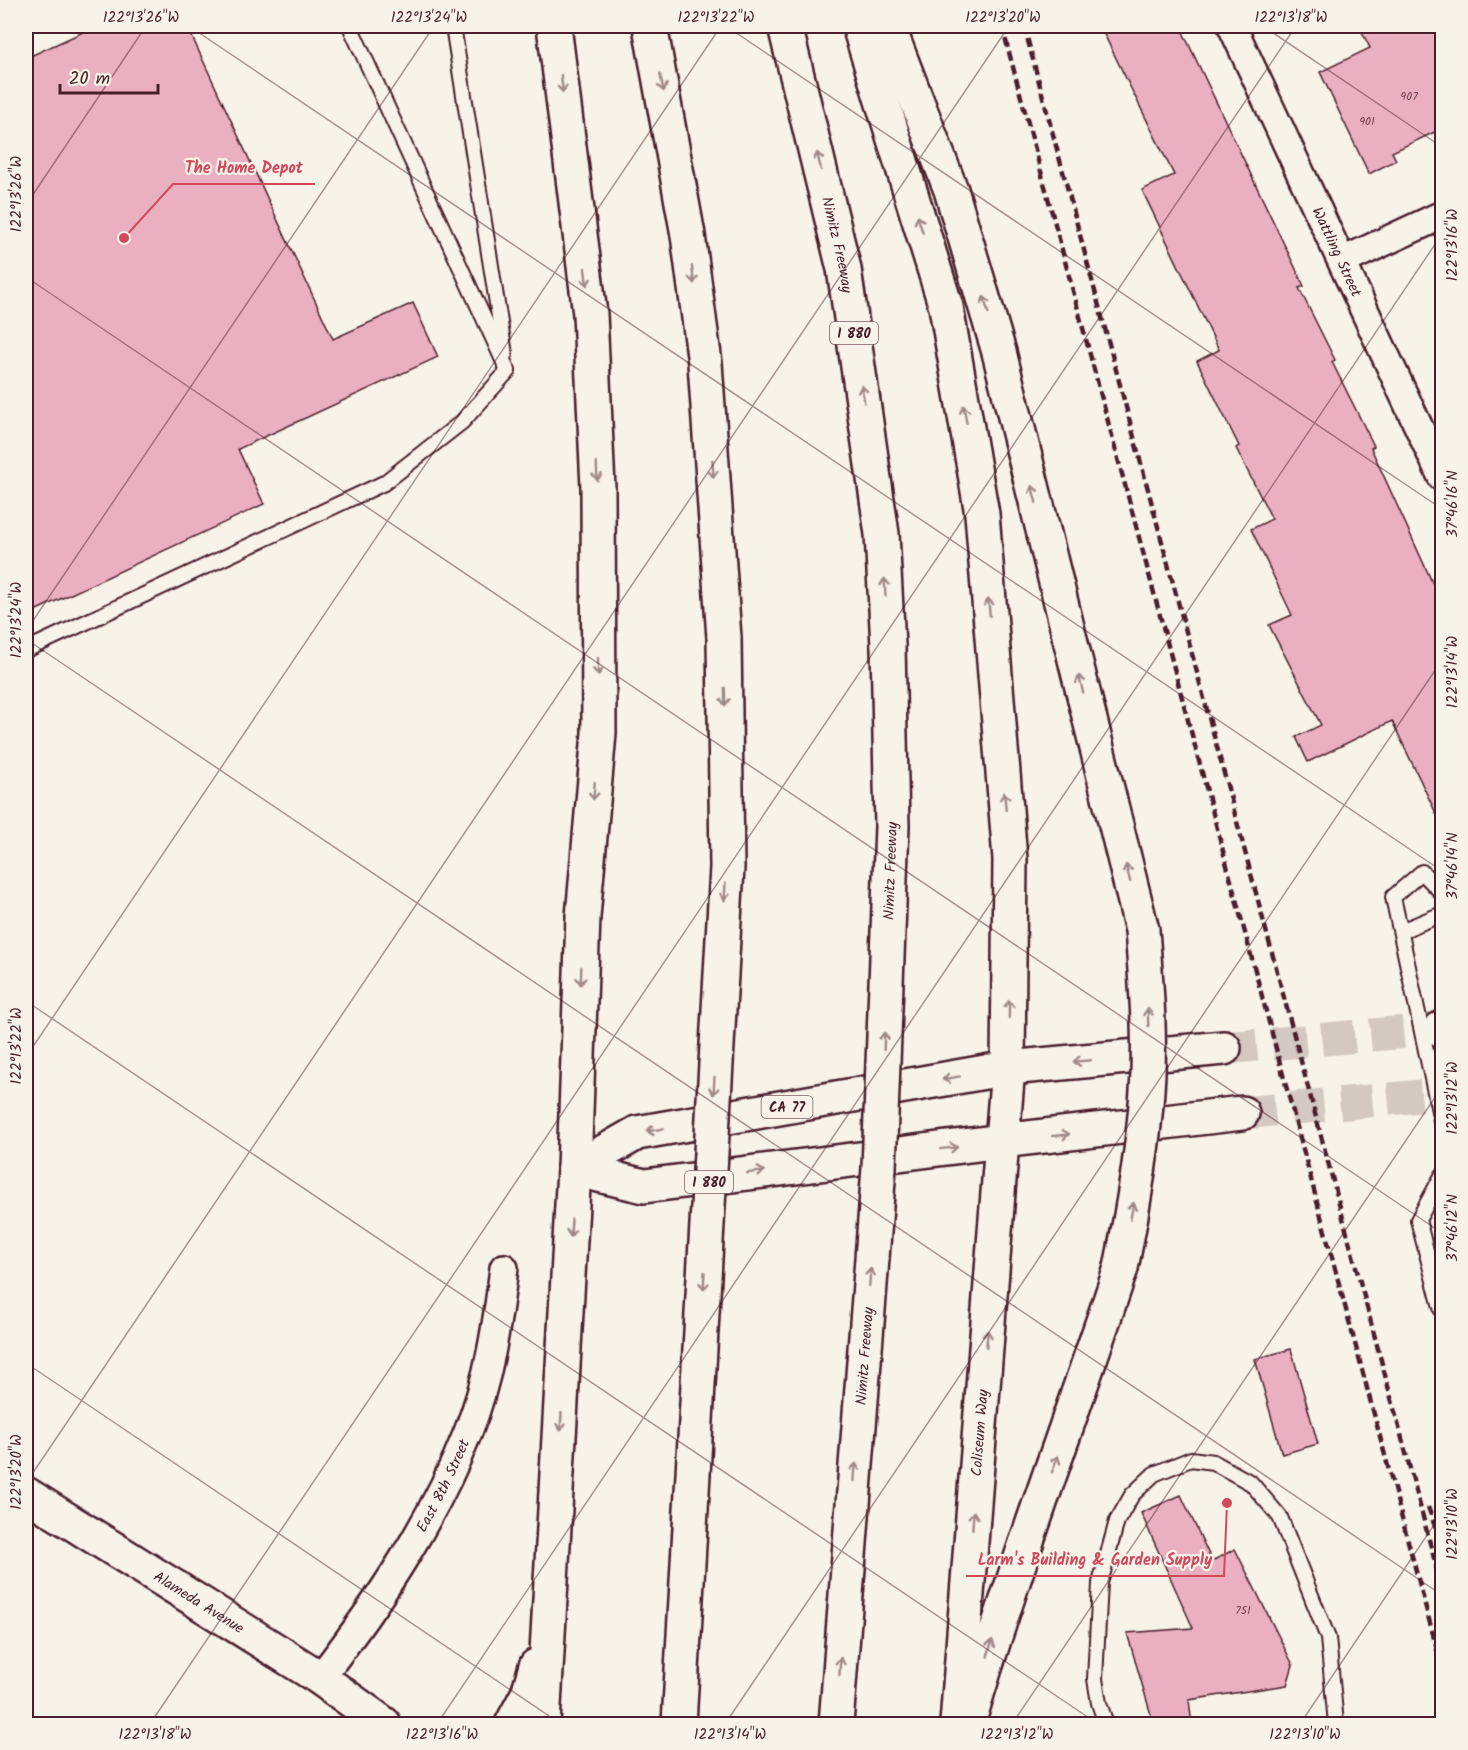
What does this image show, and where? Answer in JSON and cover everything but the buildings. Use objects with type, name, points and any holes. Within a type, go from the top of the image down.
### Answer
[{"type":"main road","points":[[543,1725],[551,1619],[574,1169],[583,917],[599,733],[598,488],[591,314],[554,26]]},
{"type":"main road","name":"I 880","points":[[650,26],[688,235],[705,363],[724,638],[727,867],[679,1725]]},
{"type":"main road","name":"Nimitz Freeway","points":[[785,26],[844,269],[882,534],[888,646],[892,826],[879,1168],[836,1725]]},
{"type":"main road","name":"Coliseum Way","points":[[859,26],[946,307],[982,514],[1010,860],[1008,1068],[957,1725]]},
{"type":"main road","points":[[888,26],[951,190],[999,352],[1142,930],[1148,1020],[1147,1089],[1136,1195],[1121,1268],[1062,1445],[1000,1614],[968,1725]]},
{"type":"main road","name":"CA 77","points":[[574,1169],[637,1133],[1008,1068],[1224,1048]]},
{"type":"main road","points":[[574,1169],[644,1186],[1242,1113]]},
{"type":"main road","name":"Alameda Avenue","points":[[26,1494],[320,1678]]},
{"type":"main road","points":[[512,1725],[528,1694],[551,1619]]},
{"type":"main road","points":[[320,1678],[384,1725]]},
{"type":"street","name":"Wattling Street","points":[[1232,26],[1443,477]]},
{"type":"street","points":[[1343,261],[1443,215]]},
{"type":"street","name":"East 8th Street","points":[[320,1678],[357,1630],[445,1485],[468,1431],[485,1377],[497,1324],[504,1268]]},
{"type":"street","name":"Alameda Avenue","points":[[320,1678],[362,1725]]},
{"type":"lane","points":[[350,26],[508,371]]},
{"type":"lane","points":[[453,26],[508,371]]},
{"type":"lane","points":[[26,650],[384,483],[462,422],[508,371]]},
{"type":"lane","points":[[1443,892],[1422,872],[1394,897],[1443,1125]]},
{"type":"lane","points":[[1401,931],[1443,914]]},
{"type":"lane","points":[[1443,1176],[1418,1220],[1443,1311]]},
{"type":"lane","points":[[1106,1725],[1099,1703],[1095,1678],[1100,1583],[1117,1521],[1132,1495],[1154,1474],[1191,1459],[1213,1462],[1251,1483],[1280,1517],[1328,1638],[1336,1725]]},
{"type":"tunnel","points":[[1224,1048],[1440,1029]]},
{"type":"tunnel","points":[[1242,1113],[1442,1094]]},
{"type":"railway","points":[[1002,26],[1442,1668]]},
{"type":"railway","points":[[1024,26],[1442,1588]]},
{"type":"railway","points":[[1428,1507],[1442,1546]]},
{"type":"place","name":"The Home Depot","points":[[124,238]]},
{"type":"place","name":"Larm's Building & Garden Supply","points":[[1227,1503]]}]
